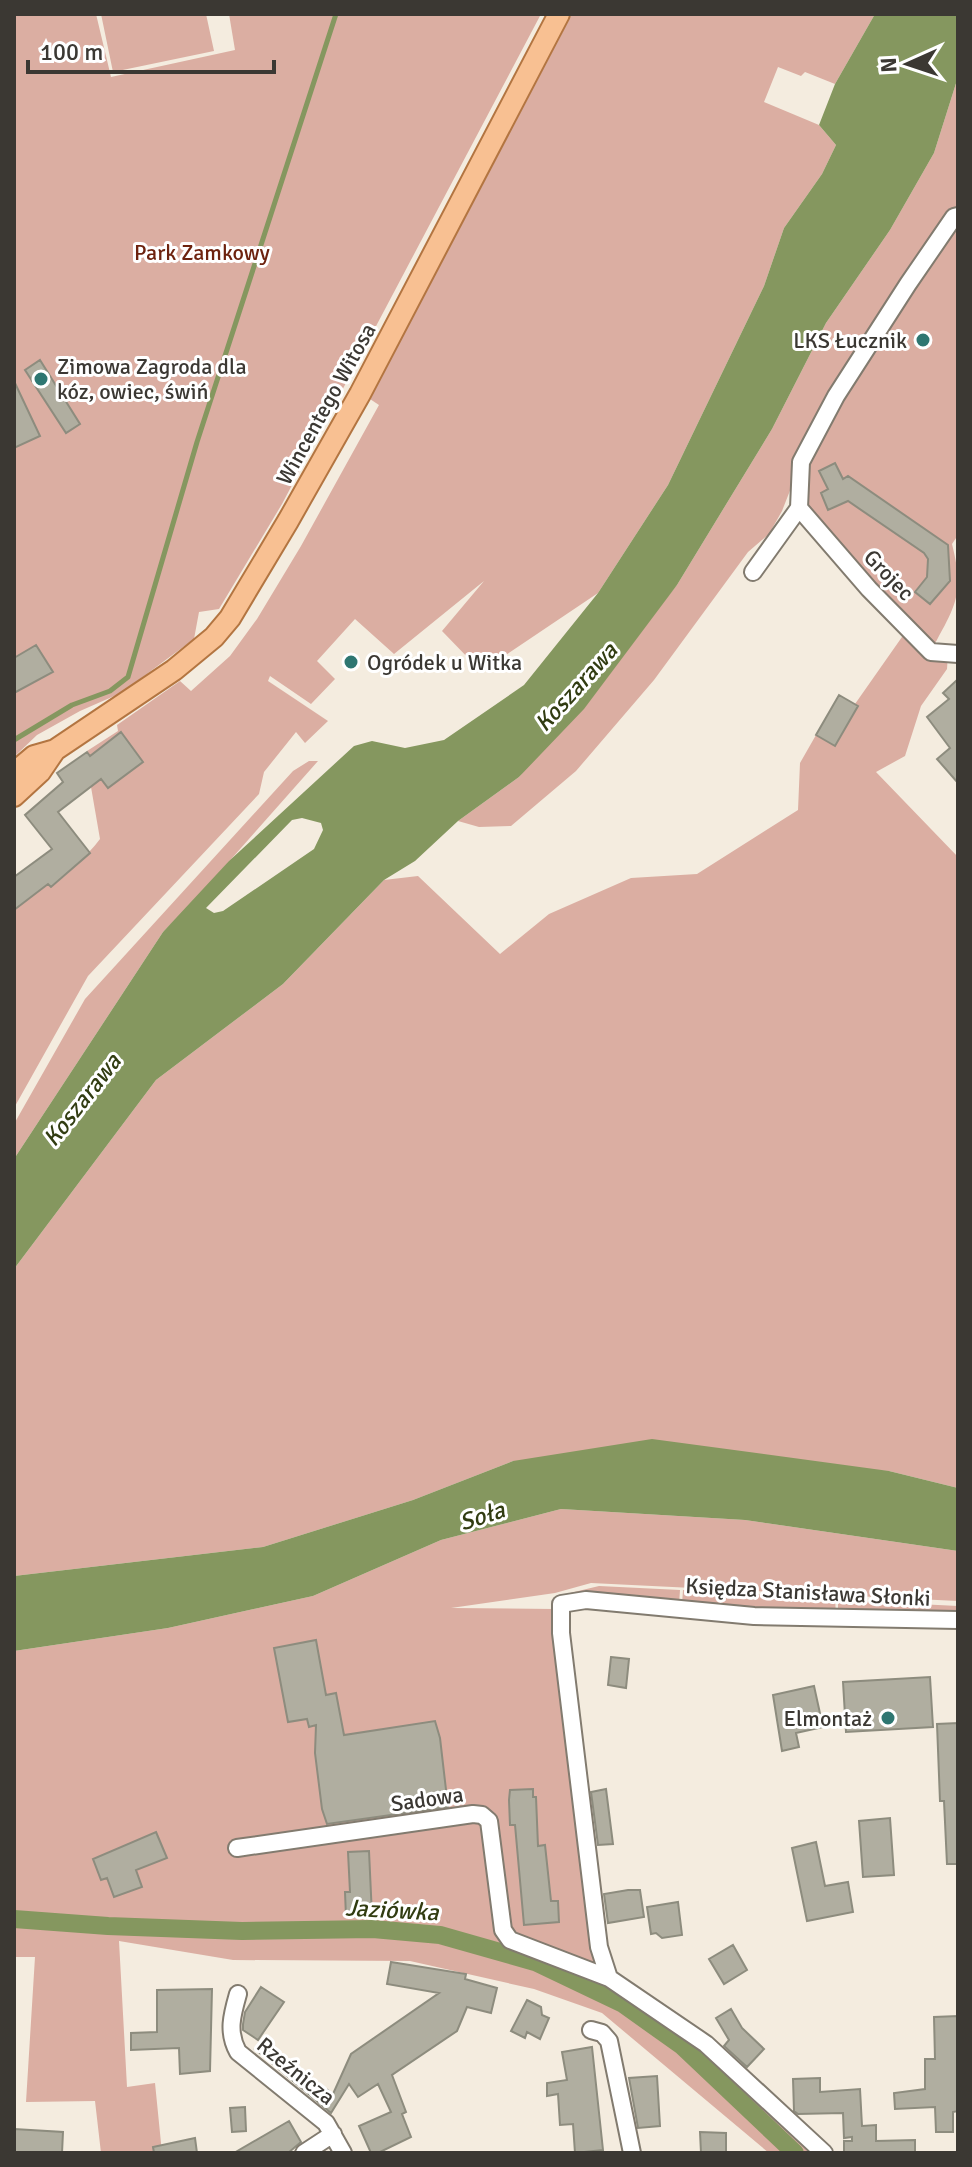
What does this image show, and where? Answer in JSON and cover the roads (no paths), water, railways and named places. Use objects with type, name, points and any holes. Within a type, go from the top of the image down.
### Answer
[{"type":"main road","name":"Wincentego Witosa","points":[[14,773],[34,756],[55,750],[174,670],[214,637],[230,618],[367,381],[559,14]]},
{"type":"main road","name":"Wincentego Witosa","points":[[14,796],[40,772],[55,750]]},
{"type":"street","points":[[753,572],[799,508],[801,462],[836,396],[908,284],[954,217],[958,216]]},
{"type":"street","name":"Grojec","points":[[799,508],[869,589],[931,652],[958,654]]},
{"type":"street","name":"Księdza Stanisława Słonki","points":[[609,1978],[599,1947],[561,1633],[561,1604],[586,1600],[754,1616],[958,1620]]},
{"type":"street","name":"Sadowa","points":[[237,1848],[482,1815],[489,1821],[503,1930],[510,1940],[609,1978],[706,2044],[824,2153]]},
{"type":"street","name":"Rzeźnicza","points":[[238,1994],[230,2023],[232,2041],[238,2052],[326,2123],[343,2153]]},
{"type":"street","points":[[591,2030],[602,2033],[609,2041],[632,2153]]},
{"type":"street","name":"Rzeźnicza","points":[[304,2153],[333,2134]]},
{"type":"water","name":"Koszarawa","points":[[875,14],[958,14],[958,77],[934,153],[890,230],[826,323],[772,429],[677,585],[584,709],[519,777],[458,821],[415,861],[384,880],[283,984],[156,1080],[14,1269],[14,1159],[163,932],[229,861],[354,746],[372,741],[405,748],[444,740],[524,685],[598,593],[668,485],[764,286],[784,228],[822,174],[836,145],[819,125],[835,84]],"holes":[[[302,818],[321,823],[323,830],[314,849],[223,911],[214,913],[206,908],[292,820]]]},
{"type":"water","name":"Soła","points":[[652,1439],[889,1471],[958,1488],[958,1551],[745,1520],[561,1509],[441,1540],[313,1596],[168,1628],[14,1651],[14,1576],[263,1547],[413,1500],[513,1461]]},
{"type":"waterway","points":[[14,740],[72,705],[110,691],[128,677],[197,442],[336,14]]},
{"type":"waterway","name":"Jaziówka","points":[[14,1919],[242,1931],[373,1929],[440,1935],[535,1962],[623,2004],[682,2046],[795,2153]]},
{"type":"place","name":"LKS Łucznik","points":[[923,340]]},
{"type":"place","name":"Zimowa Zagroda dla kóz, owiec, świń","points":[[41,379]]},
{"type":"place","name":"Ogródek u Witka","points":[[351,662]]},
{"type":"place","name":"Elmontaż","points":[[888,1718]]},
{"type":"park label","name":"Park Zamkowy","points":[[202,252]]}]
